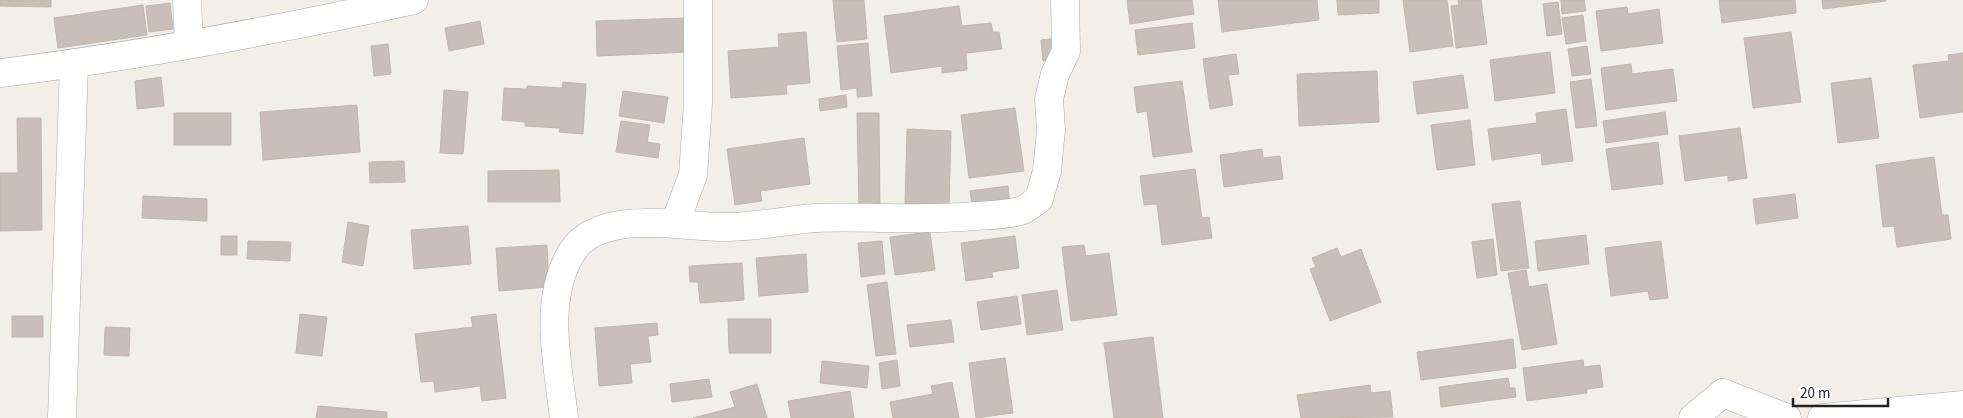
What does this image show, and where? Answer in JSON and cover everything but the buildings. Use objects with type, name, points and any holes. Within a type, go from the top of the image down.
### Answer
[{"type":"street","points":[[187,0],[189,44]]},
{"type":"street","points":[[0,74],[74,64],[242,35],[414,0]]},
{"type":"street","points":[[675,223],[693,175],[698,103],[698,0]]},
{"type":"street","points":[[564,418],[555,340],[556,303],[560,274],[573,250],[590,235],[613,227],[644,223],[675,223],[722,227],[817,218],[942,219],[1002,214],[1022,210],[1040,199],[1047,170],[1052,130],[1049,99],[1055,74],[1066,50],[1065,0]]},
{"type":"street","points":[[62,418],[74,64]]},
{"type":"street","points":[[1693,418],[1723,392],[1787,418]]},
{"type":"street","points":[[1822,418],[1963,406]]}]
